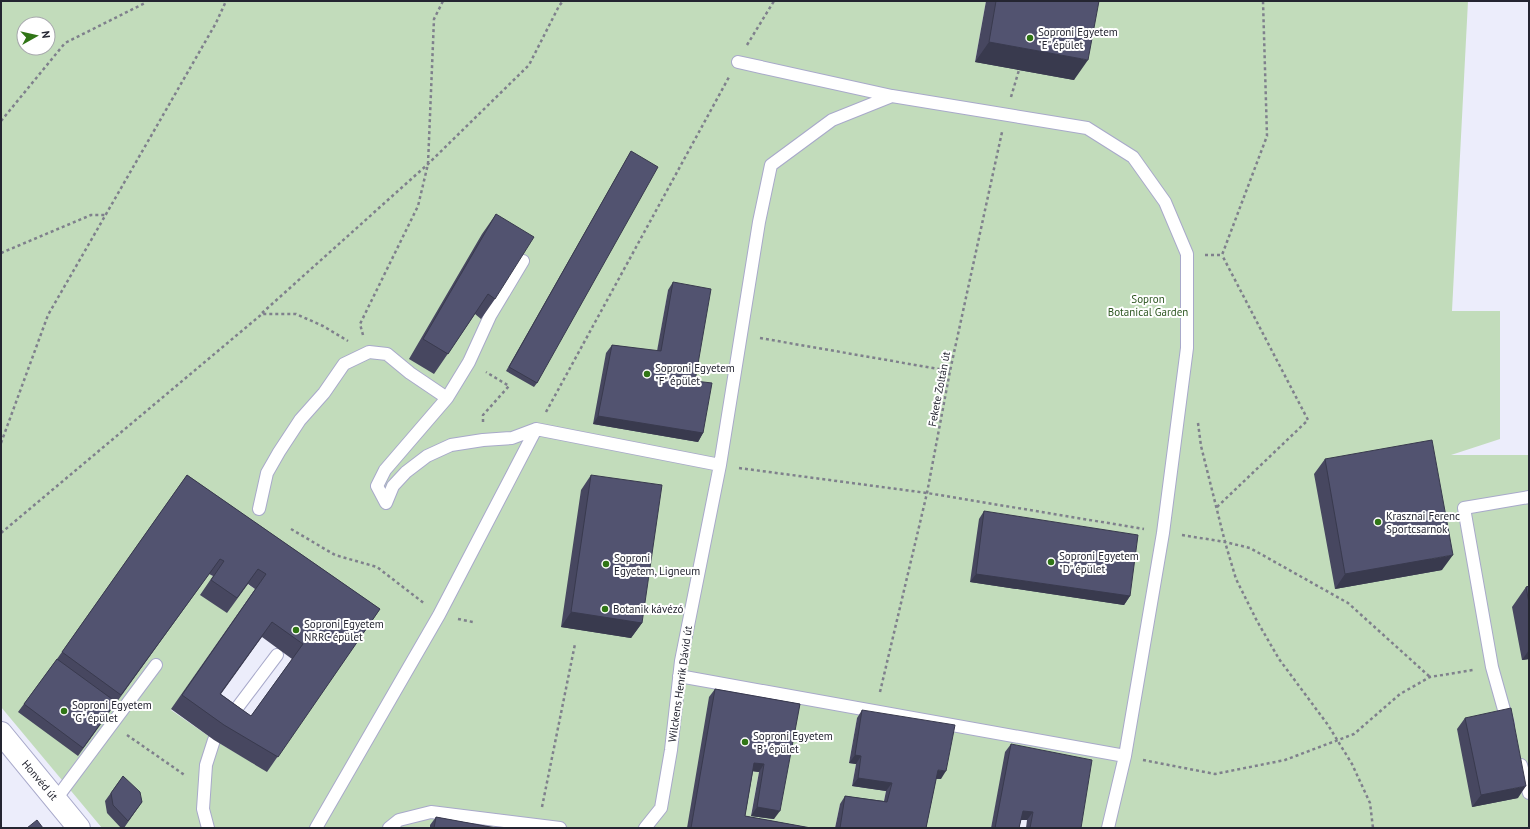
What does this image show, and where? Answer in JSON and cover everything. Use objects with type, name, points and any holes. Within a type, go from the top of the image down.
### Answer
[{"type":"street","name":"Honvéd út","points":[[1,733],[79,828]]},
{"type":"lane","points":[[738,62],[892,96],[1087,128],[1133,157],[1165,202],[1187,254],[1187,348],[1164,532],[1125,756],[1108,828]]},
{"type":"lane","name":"Wilckens Henrik Dávid út","points":[[646,828],[661,808],[671,750],[681,661],[720,465],[758,222],[771,165],[832,120],[892,96]]},
{"type":"lane","points":[[523,261],[490,316],[469,362],[447,398],[385,470],[377,486],[386,503],[394,486],[406,472],[427,456],[451,445],[483,440],[512,438],[536,429],[720,465]]},
{"type":"lane","points":[[259,509],[267,473],[279,452],[300,420],[324,393],[344,364],[369,352],[387,354],[410,373],[447,398]]},
{"type":"lane","points":[[316,828],[439,615],[536,429]]},
{"type":"lane","points":[[1511,734],[1492,667],[1464,508],[1529,497]]},
{"type":"lane","points":[[227,722],[277,655]]},
{"type":"lane","points":[[56,800],[156,665]]},
{"type":"lane","points":[[679,676],[1125,756]]},
{"type":"lane","points":[[208,828],[203,809],[204,788],[206,765],[214,740]]},
{"type":"lane","points":[[1518,756],[1529,793]]},
{"type":"lane","points":[[390,828],[400,820],[432,812],[560,828]]},
{"type":"path","points":[[1,121],[65,43],[145,3],[145,1]]},
{"type":"path","points":[[1,443],[48,315],[216,23],[226,1]]},
{"type":"path","points":[[369,352],[360,324],[418,206],[428,164],[434,19],[443,1]]},
{"type":"path","points":[[1,533],[262,314],[428,164],[529,65],[558,6],[563,1]]},
{"type":"path","points":[[536,429],[738,62],[774,1]]},
{"type":"path","points":[[1216,507],[1308,420],[1222,255],[1267,136],[1263,1]]},
{"type":"path","name":"Fekete Zoltán út","points":[[875,711],[927,493],[950,370],[1006,114],[1019,70]]},
{"type":"path","points":[[1,253],[91,215],[106,215]]},
{"type":"path","points":[[1187,254],[1222,255]]},
{"type":"path","points":[[262,314],[296,314],[323,326],[369,352]]},
{"type":"path","points":[[740,335],[950,370]]},
{"type":"path","points":[[469,362],[509,386],[483,415]]},
{"type":"path","points":[[1197,416],[1201,446],[1225,542],[1236,579],[1257,622],[1279,659],[1310,699],[1352,764],[1370,803],[1373,828]]},
{"type":"path","points":[[720,465],[927,493],[1225,542],[1250,548],[1348,603],[1430,677]]},
{"type":"path","points":[[291,529],[335,555],[377,568],[439,615]]},
{"type":"path","points":[[538,825],[575,644]]},
{"type":"path","points":[[1125,756],[1215,774],[1285,760],[1354,734],[1400,694],[1430,677],[1492,667]]},
{"type":"path","points":[[112,724],[204,788]]},
{"type":"green space","name":"Sopron Botanical Garden","points":[[1,1],[986,1],[975,62],[1017,1],[1468,1],[1452,311],[1500,311],[1500,439],[1451,455],[1529,455],[1529,828],[1077,828],[1006,753],[991,828],[922,828],[932,778],[940,779],[857,718],[849,763],[856,764],[852,786],[886,791],[882,810],[840,804],[835,828],[760,828],[739,824],[749,771],[759,772],[751,815],[794,712],[687,828],[446,828],[430,825],[430,828],[102,828],[1,707]],"holes":[[[668,290],[689,389],[697,441],[593,424],[656,359]],[[177,490],[370,624],[267,771],[214,740],[171,710],[255,589],[247,584],[209,574]]]},
{"type":"building","name":"Soproni Egyetem \"E\" épület","points":[[996,1],[1099,1],[1088,60],[989,42]]},
{"type":"building","points":[[631,151],[658,167],[537,383],[509,367]]},
{"type":"building","points":[[496,214],[534,237],[495,299],[488,294],[448,354],[423,339]]},
{"type":"building","name":"Soproni Egyetem \"F\" épület","points":[[673,282],[711,289],[695,381],[712,383],[703,433],[598,416],[612,345],[661,351]]},
{"type":"building","name":"Krasznai Ferenc Sportcsarnok","points":[[1432,440],[1453,555],[1345,574],[1325,459]]},
{"type":"building","name":"Soproni Egyetem NRRC épület","points":[[187,475],[380,609],[278,757],[224,725],[182,695],[266,574],[258,569],[237,598],[211,580],[224,561],[220,559],[121,695],[62,652]],"holes":[[[272,622],[303,644],[251,716],[220,694]]]},
{"type":"building","name":"Soproni Egyetem, Ligneum","points":[[591,475],[662,485],[642,623],[571,612]]},
{"type":"building","name":"Soproni Egyetem \"D\" épület","points":[[984,511],[1138,535],[1130,596],[976,574]]},
{"type":"building","points":[[1529,586],[1529,603],[1526,587]]},
{"type":"building","name":"Soproni Egyetem \"G\" épület","points":[[57,659],[116,702],[83,748],[24,704]]},
{"type":"building","name":"Soproni Egyetem \"B\" épület","points":[[715,689],[800,704],[780,811],[757,807],[764,764],[754,763],[745,816],[811,828],[691,828]]},
{"type":"building","points":[[1511,708],[1526,786],[1481,795],[1465,718]]},
{"type":"building","name":"Soproni Egyetem \"B\" épület","points":[[862,710],[955,725],[946,771],[938,770],[926,828],[840,828],[845,796],[887,802],[892,783],[858,778],[861,756],[855,755]]},
{"type":"building","points":[[1011,744],[1092,760],[1081,828],[1030,828],[1033,812],[1023,811],[1019,828],[995,828]]},
{"type":"building","points":[[123,776],[140,792],[142,802],[128,821],[113,805],[111,793]]},
{"type":"building","points":[[436,817],[496,828],[434,828]]},
{"type":"building","points":[[37,820],[43,828],[27,828]]},
{"type":"place","name":"Soproni Egyetem \"E\" épület","points":[[1030,38]]},
{"type":"place","name":"Soproni Egyetem \"F\" épület","points":[[647,374]]},
{"type":"place","name":"Krasznai Ferenc Sportcsarnok","points":[[1378,522]]},
{"type":"place","name":"Soproni Egyetem \"D\" épület","points":[[1051,562]]},
{"type":"place","name":"Soproni Egyetem, Ligneum","points":[[606,564]]},
{"type":"place","name":"Botanik kávézó","points":[[605,609]]},
{"type":"place","name":"Soproni Egyetem NRRC épület","points":[[296,630]]},
{"type":"place","name":"Soproni Egyetem \"G\" épület","points":[[64,711]]},
{"type":"place","name":"Soproni Egyetem \"B\" épület","points":[[745,742]]}]
